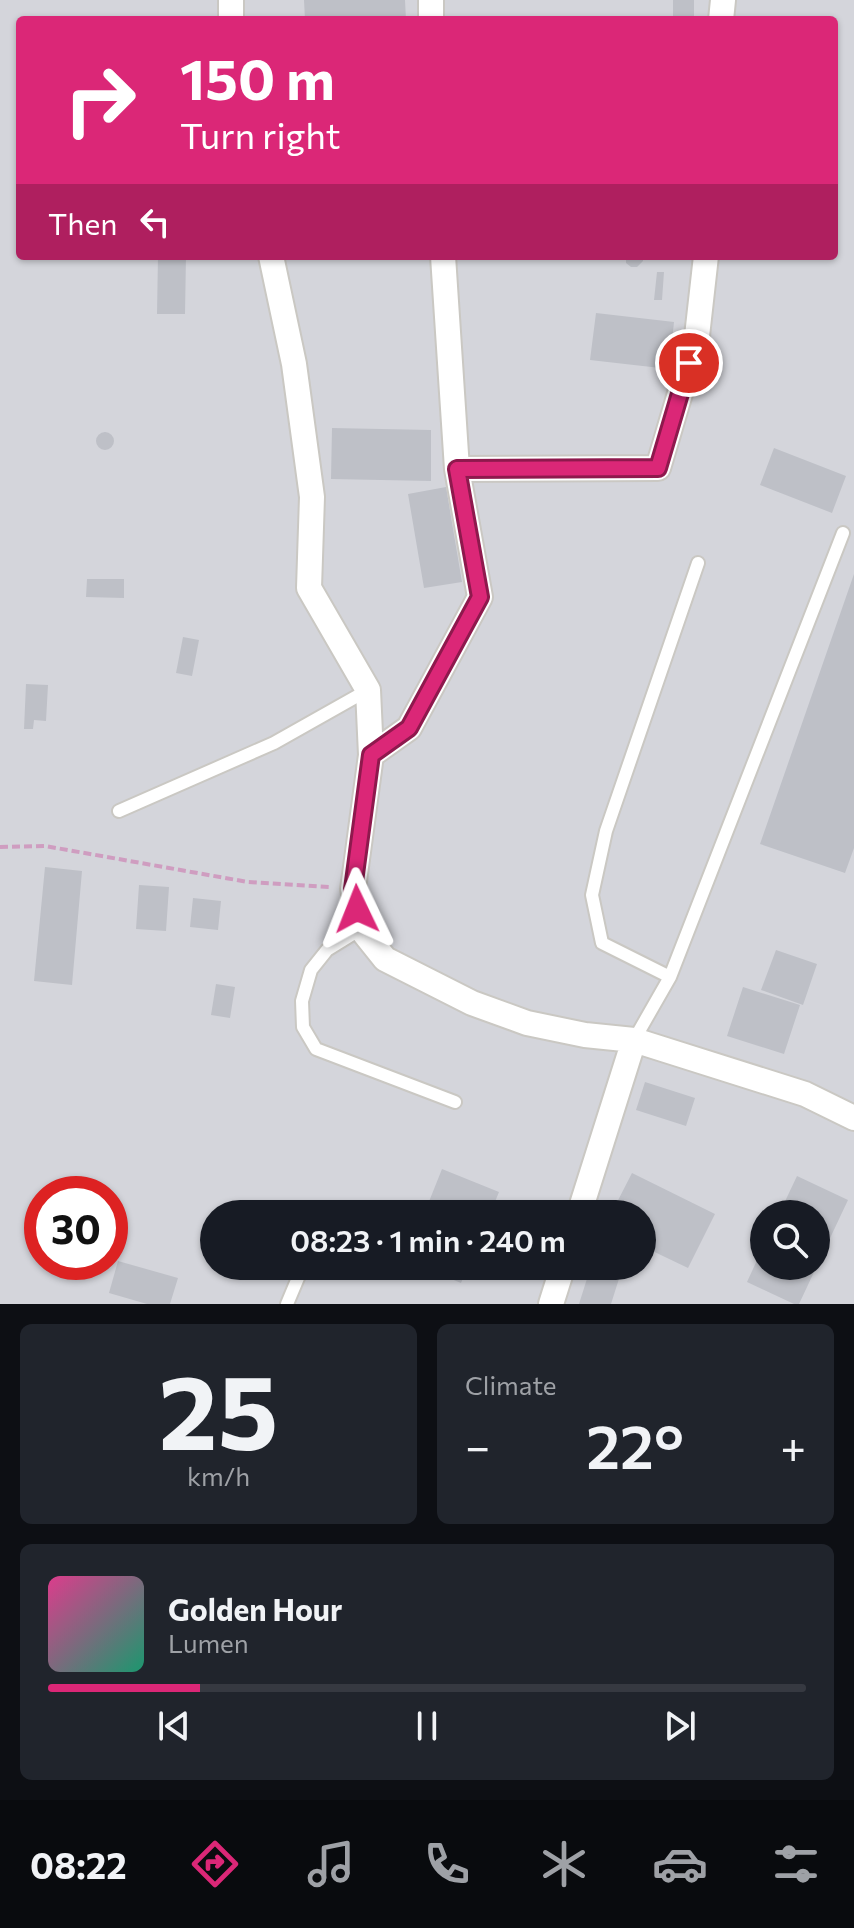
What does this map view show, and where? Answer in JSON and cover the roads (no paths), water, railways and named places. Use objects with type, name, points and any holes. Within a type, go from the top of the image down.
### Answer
[{"type":"street","points":[[272,260],[294,364],[312,497],[309,588],[368,690],[371,755],[353,889],[361,929],[385,959],[472,1003],[527,1023],[585,1035],[634,1040],[805,1094],[854,1118]]},
{"type":"street","points":[[371,755],[409,728],[480,597],[457,469],[443,260]]},
{"type":"street","points":[[457,469],[658,468],[697,336],[706,260]]},
{"type":"street","points":[[583,1200],[634,1040]]},
{"type":"street","points":[[551,1304],[559,1280]]},
{"type":"lane","points":[[634,1040],[670,977],[843,533]]},
{"type":"lane","points":[[670,977],[602,943],[592,895],[606,831],[698,563]]},
{"type":"lane","points":[[119,811],[274,743],[368,690]]},
{"type":"lane","points":[[361,929],[327,950],[311,970],[302,1001],[303,1027],[316,1049],[455,1102]]},
{"type":"lane","points":[[287,1304],[297,1280]]}]
